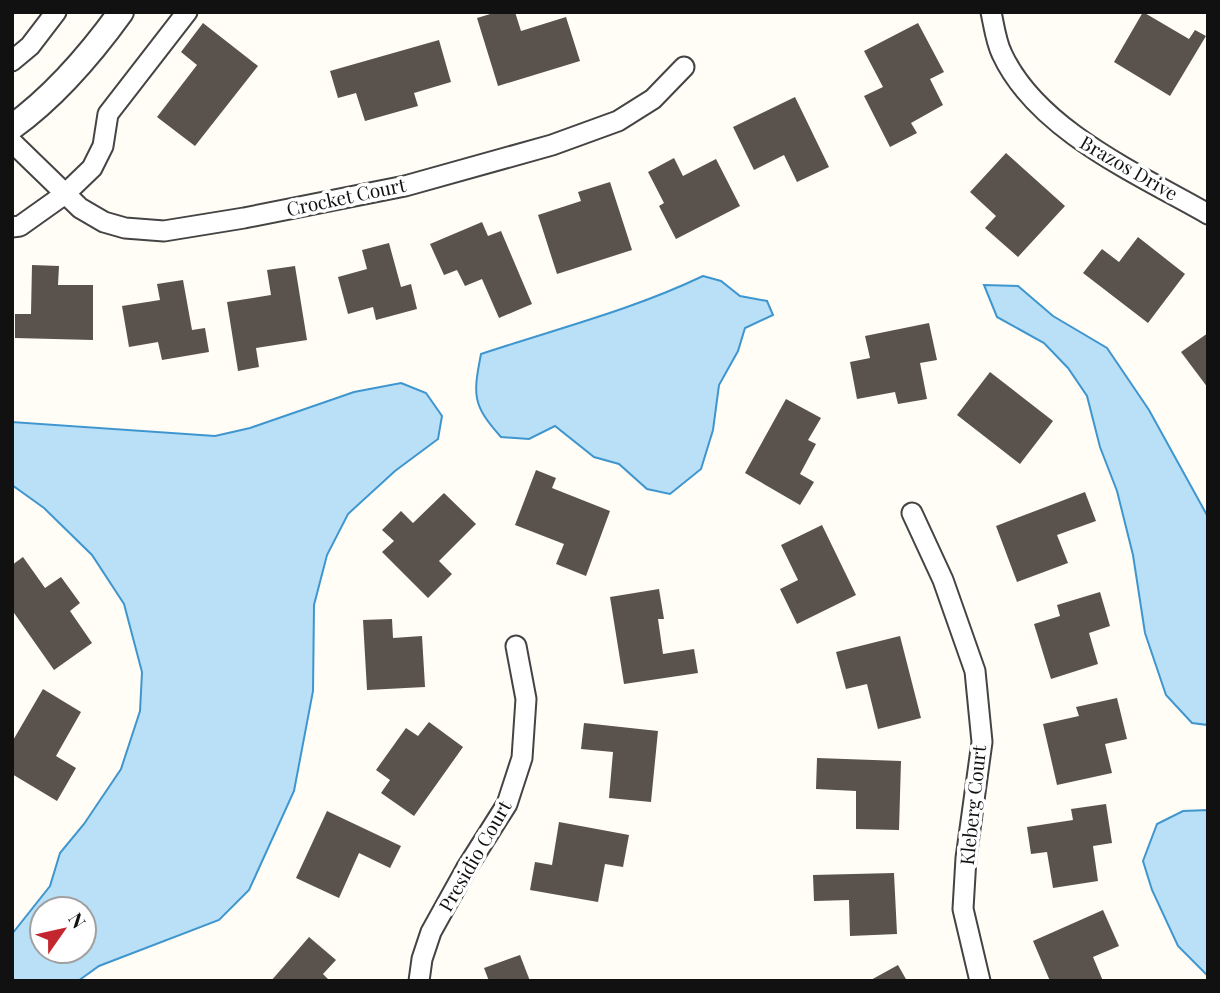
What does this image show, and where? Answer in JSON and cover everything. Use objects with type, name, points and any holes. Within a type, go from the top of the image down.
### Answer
[{"type":"street","points":[[12,61],[30,46],[56,12]]},
{"type":"street","points":[[12,127],[28,116],[90,54],[121,12]]},
{"type":"street","points":[[12,228],[20,226],[65,194],[92,168],[103,146],[108,114],[187,12]]},
{"type":"street","name":"Brazos Drive","points":[[991,12],[1001,52],[1022,89],[1079,141],[1208,214]]},
{"type":"street","name":"Crocket Court","points":[[12,142],[80,208],[104,222],[125,228],[164,231],[405,186],[552,145],[618,121],[653,99],[684,67]]},
{"type":"street","name":"Kleberg Court","points":[[912,513],[943,580],[975,671],[982,742],[966,858],[964,909],[980,981]]},
{"type":"street","name":"Presidio Court","points":[[419,981],[422,959],[431,932],[466,869],[508,804],[522,758],[526,698],[516,646]]},
{"type":"water","points":[[703,276],[721,281],[740,296],[767,301],[773,315],[745,328],[738,351],[719,385],[713,430],[701,469],[670,494],[647,489],[619,464],[594,457],[555,426],[529,439],[501,437],[491,426],[477,399],[481,354],[621,309]]},
{"type":"water","points":[[984,285],[1018,286],[1053,316],[1107,348],[1149,410],[1208,517],[1208,725],[1192,723],[1166,695],[1145,633],[1133,555],[1117,491],[1100,447],[1087,396],[1068,368],[1044,343],[997,317]]},
{"type":"water","points":[[401,383],[426,393],[442,416],[438,439],[395,471],[348,514],[327,555],[314,605],[313,691],[294,791],[249,890],[219,920],[99,966],[78,981],[12,981],[12,934],[28,914],[28,965],[98,965],[98,895],[43,895],[50,886],[60,853],[84,824],[121,769],[140,711],[142,672],[124,604],[92,555],[44,508],[12,485],[12,422],[215,436],[250,428],[354,392]]},
{"type":"water","points":[[1208,810],[1208,976],[1178,946],[1152,890],[1143,861],[1157,824],[1183,811]]},
{"type":"building","points":[[497,12],[515,12],[521,31],[566,17],[580,61],[498,86],[477,18]]},
{"type":"building","points":[[1143,12],[1189,39],[1195,30],[1206,36],[1170,96],[1114,62]]},
{"type":"building","points":[[203,23],[258,66],[195,146],[157,117],[197,65],[181,52]]},
{"type":"building","points":[[918,23],[944,72],[930,79],[943,105],[911,123],[917,133],[890,147],[864,96],[883,87],[864,51]]},
{"type":"building","points":[[439,40],[451,82],[414,93],[418,106],[365,121],[356,93],[338,98],[330,71]]},
{"type":"building","points":[[795,97],[829,167],[797,182],[784,155],[754,170],[733,127]]},
{"type":"building","points":[[1006,153],[1065,206],[1018,257],[985,228],[996,216],[970,192]]},
{"type":"building","points":[[674,158],[683,176],[716,159],[740,206],[676,239],[659,206],[664,203],[648,172]]},
{"type":"building","points":[[610,182],[632,250],[557,274],[538,215],[581,201],[578,192]]},
{"type":"building","points":[[482,222],[488,236],[501,231],[532,304],[499,318],[482,279],[465,286],[457,270],[444,275],[430,244]]},
{"type":"building","points":[[1138,237],[1185,274],[1148,323],[1083,273],[1102,249],[1119,262]]},
{"type":"building","points":[[389,243],[401,287],[411,284],[417,309],[376,320],[373,307],[348,314],[338,277],[367,269],[362,250]]},
{"type":"building","points":[[32,265],[59,266],[58,285],[93,285],[93,340],[15,338],[15,314],[31,314]]},
{"type":"building","points":[[295,266],[307,340],[256,348],[259,367],[238,371],[227,302],[271,295],[267,270]]},
{"type":"building","points":[[183,280],[192,330],[205,328],[209,352],[162,360],[158,342],[129,347],[122,306],[160,300],[157,284]]},
{"type":"building","points":[[929,323],[937,360],[920,363],[927,399],[898,404],[895,392],[857,399],[850,362],[870,358],[865,336]]},
{"type":"building","points":[[1208,333],[1208,388],[1181,352]]},
{"type":"building","points":[[990,372],[1053,421],[1020,464],[957,415]]},
{"type":"building","points":[[786,399],[821,418],[808,440],[816,444],[800,474],[814,482],[800,505],[745,473]]},
{"type":"building","points":[[536,470],[556,478],[552,488],[610,511],[586,576],[556,564],[564,544],[515,525]]},
{"type":"building","points":[[1085,492],[1096,521],[1057,535],[1068,563],[1017,582],[996,526]]},
{"type":"building","points":[[444,493],[476,524],[439,561],[452,574],[428,598],[382,552],[394,541],[382,530],[401,511],[413,523]]},
{"type":"building","points":[[822,525],[856,595],[797,624],[780,589],[798,580],[781,545]]},
{"type":"building","points":[[23,557],[45,588],[61,577],[80,603],[70,611],[92,643],[54,670],[12,610],[12,565]]},
{"type":"building","points":[[659,589],[664,619],[658,619],[663,654],[694,649],[698,673],[624,684],[610,597]]},
{"type":"building","points":[[1100,592],[1110,626],[1089,633],[1098,664],[1051,679],[1034,624],[1060,616],[1057,605]]},
{"type":"building","points":[[392,619],[393,638],[422,636],[425,687],[367,690],[363,620]]},
{"type":"building","points":[[900,636],[921,718],[878,729],[867,684],[846,689],[836,652]]},
{"type":"building","points":[[43,689],[81,712],[56,756],[76,768],[57,801],[12,774],[12,742]]},
{"type":"building","points":[[1117,698],[1127,739],[1105,744],[1112,773],[1057,785],[1043,724],[1079,716],[1076,707]]},
{"type":"building","points":[[429,722],[463,747],[414,816],[381,793],[390,780],[376,770],[406,728],[418,736]]},
{"type":"building","points":[[584,723],[658,731],[651,802],[609,798],[613,752],[581,749]]},
{"type":"building","points":[[817,758],[901,761],[899,830],[856,829],[856,791],[816,789]]},
{"type":"building","points":[[1106,804],[1112,843],[1093,846],[1098,881],[1053,888],[1047,852],[1031,854],[1027,827],[1073,820],[1071,809]]},
{"type":"building","points":[[327,811],[401,846],[390,868],[359,853],[339,898],[296,878]]},
{"type":"building","points":[[559,822],[629,835],[623,867],[605,864],[598,902],[530,890],[535,862],[552,865]]},
{"type":"building","points":[[894,873],[897,934],[850,936],[849,900],[814,901],[813,875]]},
{"type":"building","points":[[1103,910],[1119,946],[1093,957],[1103,981],[1050,981],[1033,941]]},
{"type":"building","points":[[309,937],[336,960],[323,974],[330,981],[271,981]]},
{"type":"building","points":[[520,955],[530,981],[489,981],[484,968]]},
{"type":"building","points":[[898,965],[907,981],[869,981]]}]
